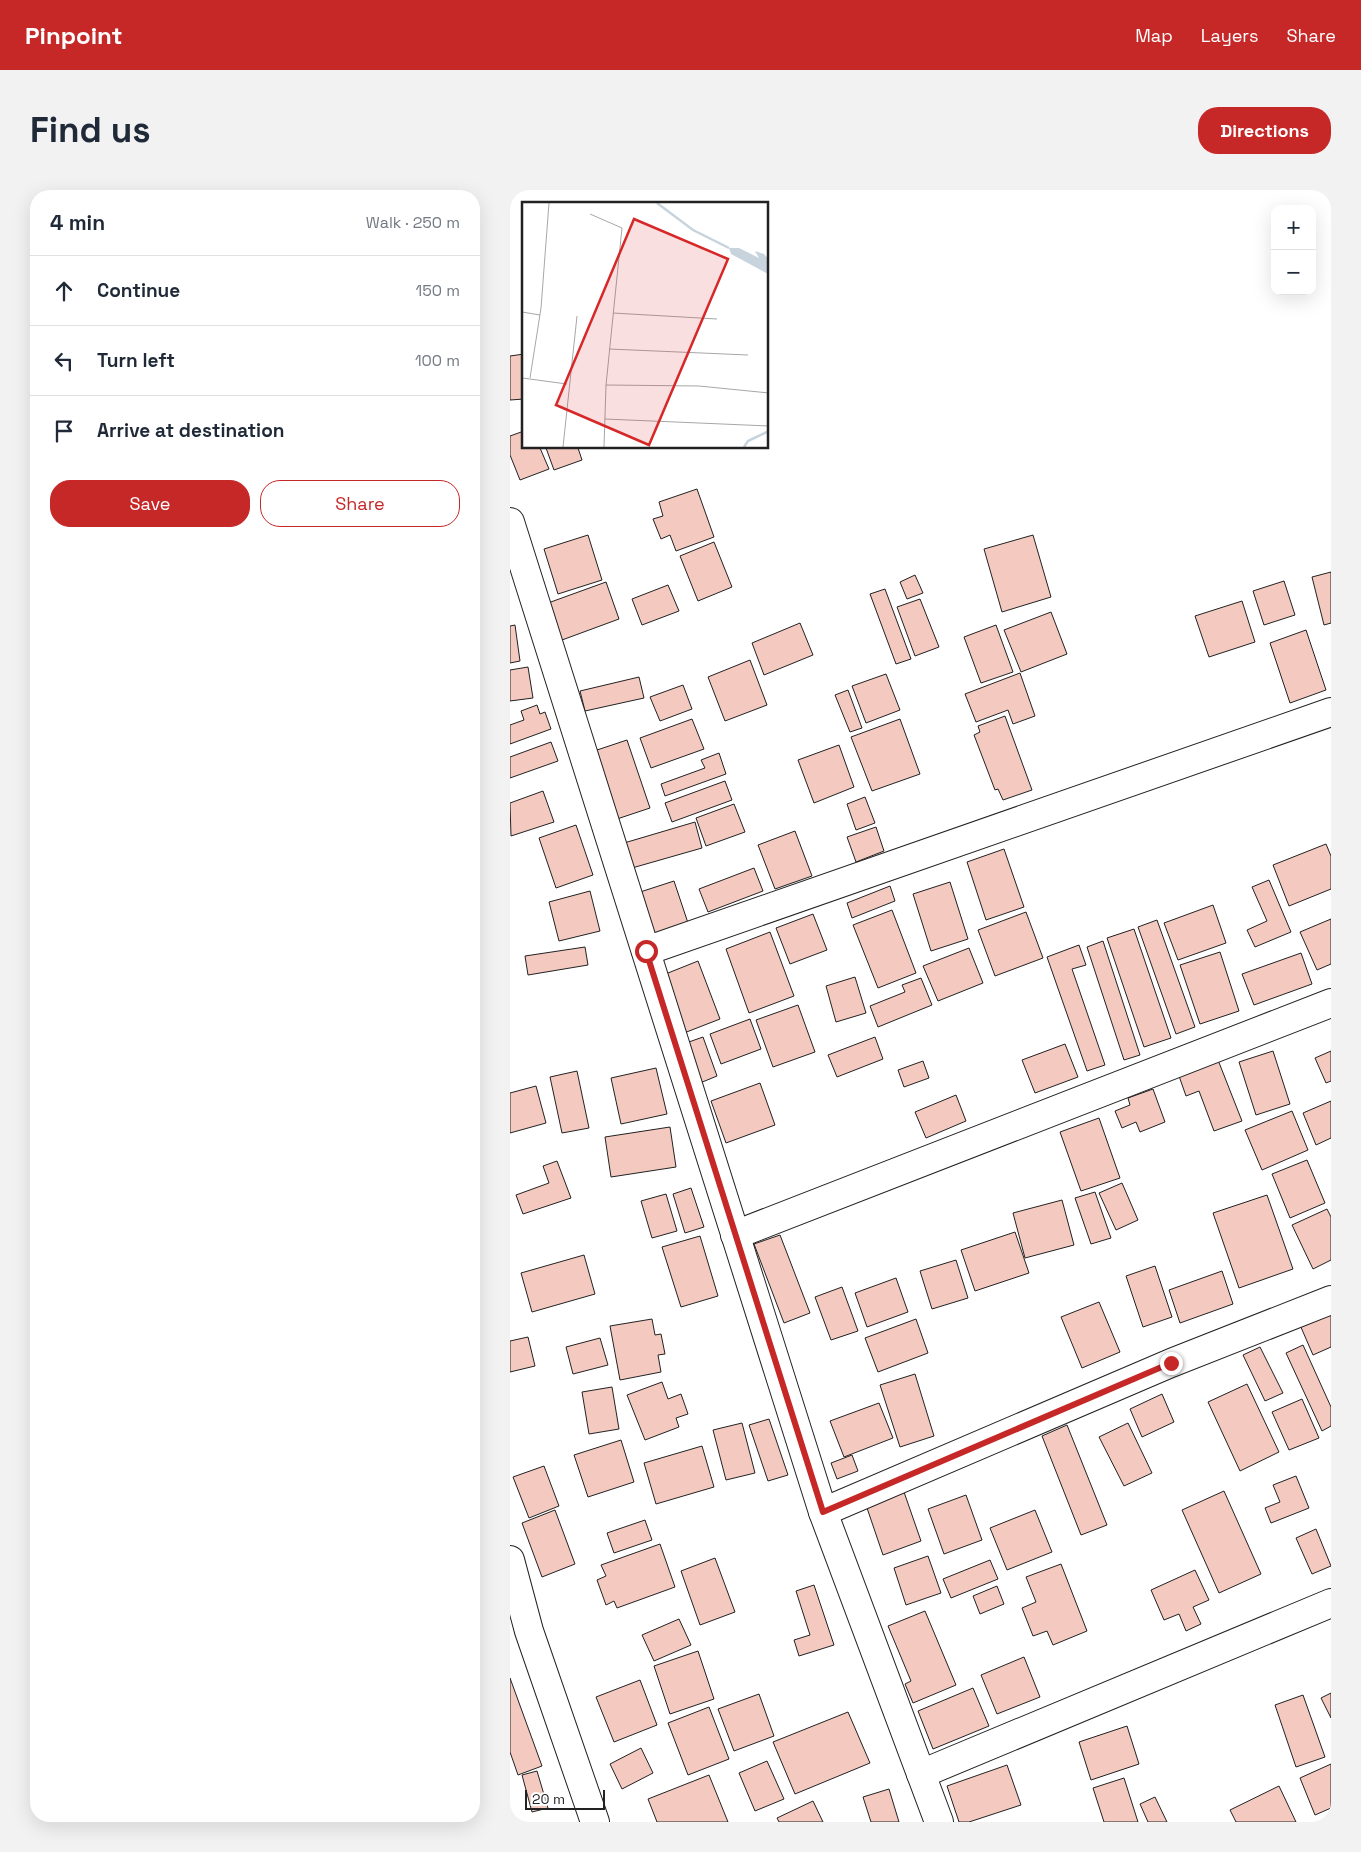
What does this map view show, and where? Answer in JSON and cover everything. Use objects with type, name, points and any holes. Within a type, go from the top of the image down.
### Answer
[{"type":"street","points":[[510,522],[823,1512],[939,1822]]},
{"type":"street","points":[[646,951],[1331,712]]},
{"type":"street","points":[[736,1235],[1331,1003]]},
{"type":"street","points":[[823,1512],[1171,1363],[1331,1300]]},
{"type":"street","points":[[510,1560],[519,1633],[595,1822]]},
{"type":"street","points":[[921,1774],[1331,1603]]},
{"type":"building","points":[[522,354],[522,399],[510,400],[510,356]]},
{"type":"building","points":[[522,432],[522,449],[540,449],[549,469],[520,480],[510,455],[510,436]]},
{"type":"building","points":[[546,449],[578,449],[582,460],[554,470]]},
{"type":"building","points":[[697,489],[714,537],[676,551],[670,535],[661,539],[653,519],[663,516],[659,502]]},
{"type":"building","points":[[588,535],[602,580],[558,594],[544,549]]},
{"type":"building","points":[[1033,535],[1051,597],[1002,612],[984,549]]},
{"type":"building","points":[[714,542],[732,587],[698,601],[680,556]]},
{"type":"building","points":[[1331,572],[1331,623],[1324,625],[1312,577]]},
{"type":"building","points":[[915,575],[923,593],[907,599],[900,582]]},
{"type":"building","points":[[1284,581],[1295,615],[1264,625],[1253,591]]},
{"type":"building","points":[[606,582],[619,619],[562,640],[548,603]]},
{"type":"building","points":[[668,585],[679,611],[642,625],[632,599]]},
{"type":"building","points":[[885,589],[911,659],[896,664],[870,594]]},
{"type":"building","points":[[920,599],[939,647],[915,656],[897,607]]},
{"type":"building","points":[[1242,601],[1255,642],[1209,657],[1195,616]]},
{"type":"building","points":[[1051,612],[1067,654],[1021,672],[1004,630]]},
{"type":"building","points":[[800,623],[813,655],[764,675],[752,643]]},
{"type":"building","points":[[515,625],[520,661],[510,663],[510,626]]},
{"type":"building","points":[[996,625],[1013,672],[981,683],[964,637]]},
{"type":"building","points":[[1306,630],[1326,690],[1290,703],[1270,643]]},
{"type":"building","points":[[750,660],[767,705],[725,721],[708,677]]},
{"type":"building","points":[[528,667],[533,698],[510,701],[510,670]]},
{"type":"building","points":[[1020,673],[1035,716],[1013,724],[1008,710],[976,722],[965,694]]},
{"type":"building","points":[[886,674],[900,710],[866,723],[852,686]]},
{"type":"building","points":[[639,677],[644,698],[585,711],[580,691]]},
{"type":"building","points":[[683,685],[692,709],[660,721],[650,697]]},
{"type":"building","points":[[848,690],[862,728],[850,732],[835,695]]},
{"type":"building","points":[[537,705],[540,714],[545,712],[551,729],[510,744],[510,725],[524,720],[521,711]]},
{"type":"building","points":[[1005,716],[1032,790],[1003,800],[998,789],[995,790],[974,735],[980,732],[978,726]]},
{"type":"building","points":[[692,719],[704,749],[651,768],[640,738]]},
{"type":"building","points":[[900,719],[920,774],[872,791],[851,737]]},
{"type":"building","points":[[627,740],[650,808],[617,819],[594,751]]},
{"type":"building","points":[[551,742],[558,761],[510,778],[510,757]]},
{"type":"building","points":[[839,745],[854,787],[814,803],[798,760]]},
{"type":"building","points":[[719,753],[726,774],[665,796],[661,784],[705,768],[701,760]]},
{"type":"building","points":[[725,781],[732,800],[672,822],[665,803]]},
{"type":"building","points":[[543,791],[554,822],[511,836],[510,803]]},
{"type":"building","points":[[865,797],[875,823],[856,830],[847,804]]},
{"type":"building","points":[[734,804],[745,832],[706,846],[696,818]]},
{"type":"building","points":[[695,822],[702,848],[632,868],[624,843]]},
{"type":"building","points":[[576,825],[593,875],[556,888],[539,838]]},
{"type":"building","points":[[876,827],[884,851],[856,862],[847,837]]},
{"type":"building","points":[[795,831],[812,876],[775,889],[758,845]]},
{"type":"building","points":[[1326,844],[1331,856],[1331,889],[1289,906],[1273,865]]},
{"type":"building","points":[[1004,849],[1024,907],[986,920],[967,862]]},
{"type":"building","points":[[754,868],[763,891],[708,912],[699,889]]},
{"type":"building","points":[[1269,880],[1291,932],[1255,947],[1247,930],[1267,921],[1252,887]]},
{"type":"building","points":[[674,881],[688,923],[648,936],[634,894]]},
{"type":"building","points":[[950,882],[968,939],[931,951],[913,894]]},
{"type":"building","points":[[890,886],[895,901],[852,918],[847,903]]},
{"type":"building","points":[[590,891],[600,931],[559,941],[549,902]]},
{"type":"building","points":[[1213,905],[1226,943],[1178,960],[1164,923]]},
{"type":"building","points":[[892,910],[916,973],[878,988],[853,925]]},
{"type":"building","points":[[1026,912],[1043,958],[995,976],[978,930]]},
{"type":"building","points":[[813,914],[827,950],[790,964],[776,928]]},
{"type":"building","points":[[1331,919],[1331,964],[1317,970],[1300,932]]},
{"type":"building","points":[[1157,920],[1195,1027],[1176,1034],[1138,927]]},
{"type":"building","points":[[1134,929],[1171,1038],[1144,1047],[1107,938]]},
{"type":"building","points":[[770,932],[794,996],[749,1013],[726,949]]},
{"type":"building","points":[[1103,941],[1140,1055],[1124,1060],[1087,947]]},
{"type":"building","points":[[1079,945],[1086,965],[1072,969],[1105,1065],[1087,1071],[1047,957]]},
{"type":"building","points":[[585,947],[588,965],[528,975],[525,956]]},
{"type":"building","points":[[969,948],[983,983],[938,1001],[923,966]]},
{"type":"building","points":[[1220,952],[1239,1011],[1200,1024],[1180,965]]},
{"type":"building","points":[[1301,953],[1312,984],[1254,1005],[1242,974]]},
{"type":"building","points":[[698,961],[720,1019],[684,1033],[663,975]]},
{"type":"building","points":[[855,977],[866,1013],[836,1022],[826,986]]},
{"type":"building","points":[[921,978],[932,1005],[878,1027],[870,1006],[905,992],[902,985]]},
{"type":"building","points":[[798,1005],[815,1052],[773,1067],[756,1020]]},
{"type":"building","points":[[750,1019],[761,1049],[721,1064],[710,1034]]},
{"type":"building","points":[[703,1037],[717,1076],[700,1083],[686,1043]]},
{"type":"building","points":[[875,1037],[883,1059],[837,1077],[828,1055]]},
{"type":"building","points":[[1065,1044],[1078,1077],[1035,1093],[1022,1060]]},
{"type":"building","points":[[1273,1051],[1290,1104],[1256,1115],[1239,1062]]},
{"type":"building","points":[[1331,1051],[1331,1081],[1326,1083],[1315,1058]]},
{"type":"building","points":[[1218,1060],[1242,1121],[1214,1131],[1199,1091],[1186,1096],[1179,1076]]},
{"type":"building","points":[[923,1061],[929,1078],[904,1087],[898,1070]]},
{"type":"building","points":[[656,1068],[667,1114],[621,1124],[611,1078]]},
{"type":"building","points":[[577,1071],[589,1128],[562,1133],[550,1077]]},
{"type":"building","points":[[760,1083],[775,1125],[726,1143],[711,1101]]},
{"type":"building","points":[[536,1086],[546,1123],[510,1133],[510,1093]]},
{"type":"building","points":[[1153,1089],[1165,1122],[1140,1132],[1136,1122],[1122,1128],[1115,1111],[1130,1105],[1128,1098]]},
{"type":"building","points":[[956,1095],[966,1121],[926,1138],[915,1112]]},
{"type":"building","points":[[1331,1101],[1331,1138],[1316,1145],[1303,1113]]},
{"type":"building","points":[[1292,1111],[1308,1150],[1262,1170],[1245,1130]]},
{"type":"building","points":[[1099,1118],[1120,1178],[1081,1191],[1060,1132]]},
{"type":"building","points":[[670,1127],[676,1167],[611,1177],[605,1137]]},
{"type":"building","points":[[1307,1160],[1325,1203],[1290,1218],[1272,1174]]},
{"type":"building","points":[[557,1161],[571,1198],[523,1214],[516,1195],[549,1183],[543,1166]]},
{"type":"building","points":[[1122,1183],[1138,1220],[1116,1230],[1099,1193]]},
{"type":"building","points":[[691,1188],[704,1227],[685,1233],[673,1194]]},
{"type":"building","points":[[1095,1192],[1111,1238],[1091,1244],[1075,1198]]},
{"type":"building","points":[[666,1194],[677,1231],[652,1238],[641,1201]]},
{"type":"building","points":[[1267,1195],[1293,1269],[1239,1288],[1213,1213]]},
{"type":"building","points":[[1062,1200],[1074,1245],[1025,1258],[1013,1213]]},
{"type":"building","points":[[1327,1209],[1331,1217],[1331,1260],[1313,1269],[1292,1225]]},
{"type":"building","points":[[1015,1232],[1029,1273],[975,1291],[961,1250]]},
{"type":"building","points":[[780,1235],[810,1313],[784,1323],[754,1244]]},
{"type":"building","points":[[700,1236],[718,1296],[681,1307],[662,1247]]},
{"type":"building","points":[[584,1255],[595,1294],[532,1312],[521,1273]]},
{"type":"building","points":[[956,1260],[968,1298],[932,1309],[920,1271]]},
{"type":"building","points":[[1155,1266],[1172,1317],[1143,1327],[1126,1276]]},
{"type":"building","points":[[1222,1271],[1233,1304],[1180,1323],[1169,1290]]},
{"type":"building","points":[[896,1278],[908,1312],[867,1327],[855,1293]]},
{"type":"building","points":[[842,1287],[858,1331],[831,1340],[815,1297]]},
{"type":"building","points":[[1099,1302],[1120,1352],[1082,1368],[1061,1317]]},
{"type":"building","points":[[1331,1311],[1331,1347],[1313,1355],[1300,1325]]},
{"type":"building","points":[[652,1319],[655,1335],[661,1334],[665,1354],[658,1355],[661,1372],[620,1380],[610,1326]]},
{"type":"building","points":[[916,1319],[928,1353],[878,1372],[865,1338]]},
{"type":"building","points":[[528,1337],[535,1366],[510,1372],[510,1341]]},
{"type":"building","points":[[600,1338],[608,1365],[573,1374],[566,1347]]},
{"type":"building","points":[[1303,1345],[1331,1407],[1331,1426],[1322,1431],[1286,1353]]},
{"type":"building","points":[[1260,1347],[1283,1393],[1265,1401],[1243,1355]]},
{"type":"building","points":[[915,1374],[934,1436],[900,1447],[880,1385]]},
{"type":"building","points":[[662,1382],[668,1399],[681,1394],[688,1414],[676,1418],[679,1427],[645,1440],[627,1395]]},
{"type":"building","points":[[1247,1384],[1279,1452],[1240,1471],[1208,1402]]},
{"type":"building","points":[[612,1387],[619,1429],[589,1434],[582,1392]]},
{"type":"building","points":[[1162,1394],[1174,1422],[1142,1437],[1130,1409]]},
{"type":"building","points":[[1302,1399],[1319,1438],[1289,1450],[1272,1412]]},
{"type":"building","points":[[879,1403],[893,1438],[844,1457],[830,1421]]},
{"type":"building","points":[[769,1419],[788,1475],[768,1481],[749,1425]]},
{"type":"building","points":[[742,1423],[755,1473],[726,1480],[713,1430]]},
{"type":"building","points":[[1128,1423],[1152,1473],[1124,1486],[1099,1437]]},
{"type":"building","points":[[1067,1425],[1107,1525],[1081,1535],[1042,1436]]},
{"type":"building","points":[[621,1440],[634,1482],[588,1497],[574,1455]]},
{"type":"building","points":[[702,1446],[714,1487],[656,1504],[644,1463]]},
{"type":"building","points":[[852,1455],[858,1471],[837,1479],[831,1463]]},
{"type":"building","points":[[544,1466],[559,1506],[529,1518],[513,1477]]},
{"type":"building","points":[[1296,1476],[1309,1508],[1271,1523],[1265,1508],[1280,1502],[1273,1485]]},
{"type":"building","points":[[1224,1491],[1261,1574],[1219,1593],[1182,1510]]},
{"type":"building","points":[[904,1492],[921,1541],[883,1555],[866,1505]]},
{"type":"building","points":[[966,1495],[982,1540],[944,1554],[928,1509]]},
{"type":"building","points":[[555,1510],[575,1564],[542,1577],[522,1523]]},
{"type":"building","points":[[1035,1510],[1052,1552],[1007,1570],[990,1528]]},
{"type":"building","points":[[645,1520],[652,1540],[614,1553],[607,1533]]},
{"type":"building","points":[[1316,1529],[1331,1566],[1312,1574],[1296,1538]]},
{"type":"building","points":[[660,1544],[675,1587],[617,1608],[614,1601],[606,1605],[597,1580],[606,1576],[601,1565]]},
{"type":"building","points":[[928,1556],[941,1593],[906,1605],[894,1568]]},
{"type":"building","points":[[715,1558],[735,1612],[700,1625],[681,1571]]},
{"type":"building","points":[[990,1560],[998,1579],[951,1598],[943,1579]]},
{"type":"building","points":[[1061,1564],[1087,1631],[1053,1645],[1047,1631],[1033,1636],[1022,1608],[1036,1602],[1026,1577]]},
{"type":"building","points":[[1195,1570],[1209,1600],[1193,1607],[1201,1624],[1186,1631],[1179,1614],[1164,1620],[1151,1590]]},
{"type":"building","points":[[814,1585],[834,1645],[799,1656],[794,1640],[810,1635],[796,1591]]},
{"type":"building","points":[[997,1586],[1004,1604],[980,1614],[973,1596]]},
{"type":"building","points":[[925,1611],[956,1685],[913,1703],[905,1684],[911,1681],[888,1626]]},
{"type":"building","points":[[679,1619],[691,1645],[654,1661],[642,1635]]},
{"type":"building","points":[[698,1651],[714,1699],[670,1714],[654,1666]]},
{"type":"building","points":[[1024,1657],[1040,1697],[997,1714],[981,1675]]},
{"type":"building","points":[[510,1678],[542,1766],[518,1775],[510,1752]]},
{"type":"building","points":[[640,1680],[657,1725],[614,1742],[596,1697]]},
{"type":"building","points":[[973,1688],[989,1726],[933,1749],[918,1711]]},
{"type":"building","points":[[1331,1693],[1331,1718],[1321,1698]]},
{"type":"building","points":[[759,1694],[774,1736],[734,1751],[718,1709]]},
{"type":"building","points":[[1303,1695],[1325,1757],[1296,1767],[1275,1705]]},
{"type":"building","points":[[709,1707],[729,1759],[688,1775],[668,1723]]},
{"type":"building","points":[[848,1712],[870,1763],[795,1794],[773,1742]]},
{"type":"building","points":[[1127,1726],[1139,1764],[1091,1780],[1079,1742]]},
{"type":"building","points":[[641,1748],[653,1773],[622,1789],[610,1764]]},
{"type":"building","points":[[767,1761],[784,1799],[755,1811],[739,1773]]},
{"type":"building","points":[[1331,1764],[1331,1808],[1315,1815],[1300,1778]]},
{"type":"building","points":[[1007,1765],[1021,1805],[969,1822],[959,1822],[947,1786]]},
{"type":"building","points":[[537,1771],[548,1808],[532,1812],[522,1775]]},
{"type":"building","points":[[709,1775],[728,1822],[657,1822],[648,1799]]},
{"type":"building","points":[[1124,1778],[1138,1822],[1104,1822],[1093,1788]]},
{"type":"building","points":[[1279,1786],[1296,1822],[1236,1822],[1230,1810]]},
{"type":"building","points":[[889,1789],[899,1822],[871,1822],[863,1797]]},
{"type":"building","points":[[1155,1797],[1167,1822],[1148,1822],[1140,1804]]},
{"type":"building","points":[[813,1801],[823,1822],[779,1822],[777,1818]]},
{"type":"route","points":[[646,951],[823,1512],[1171,1363]]}]
